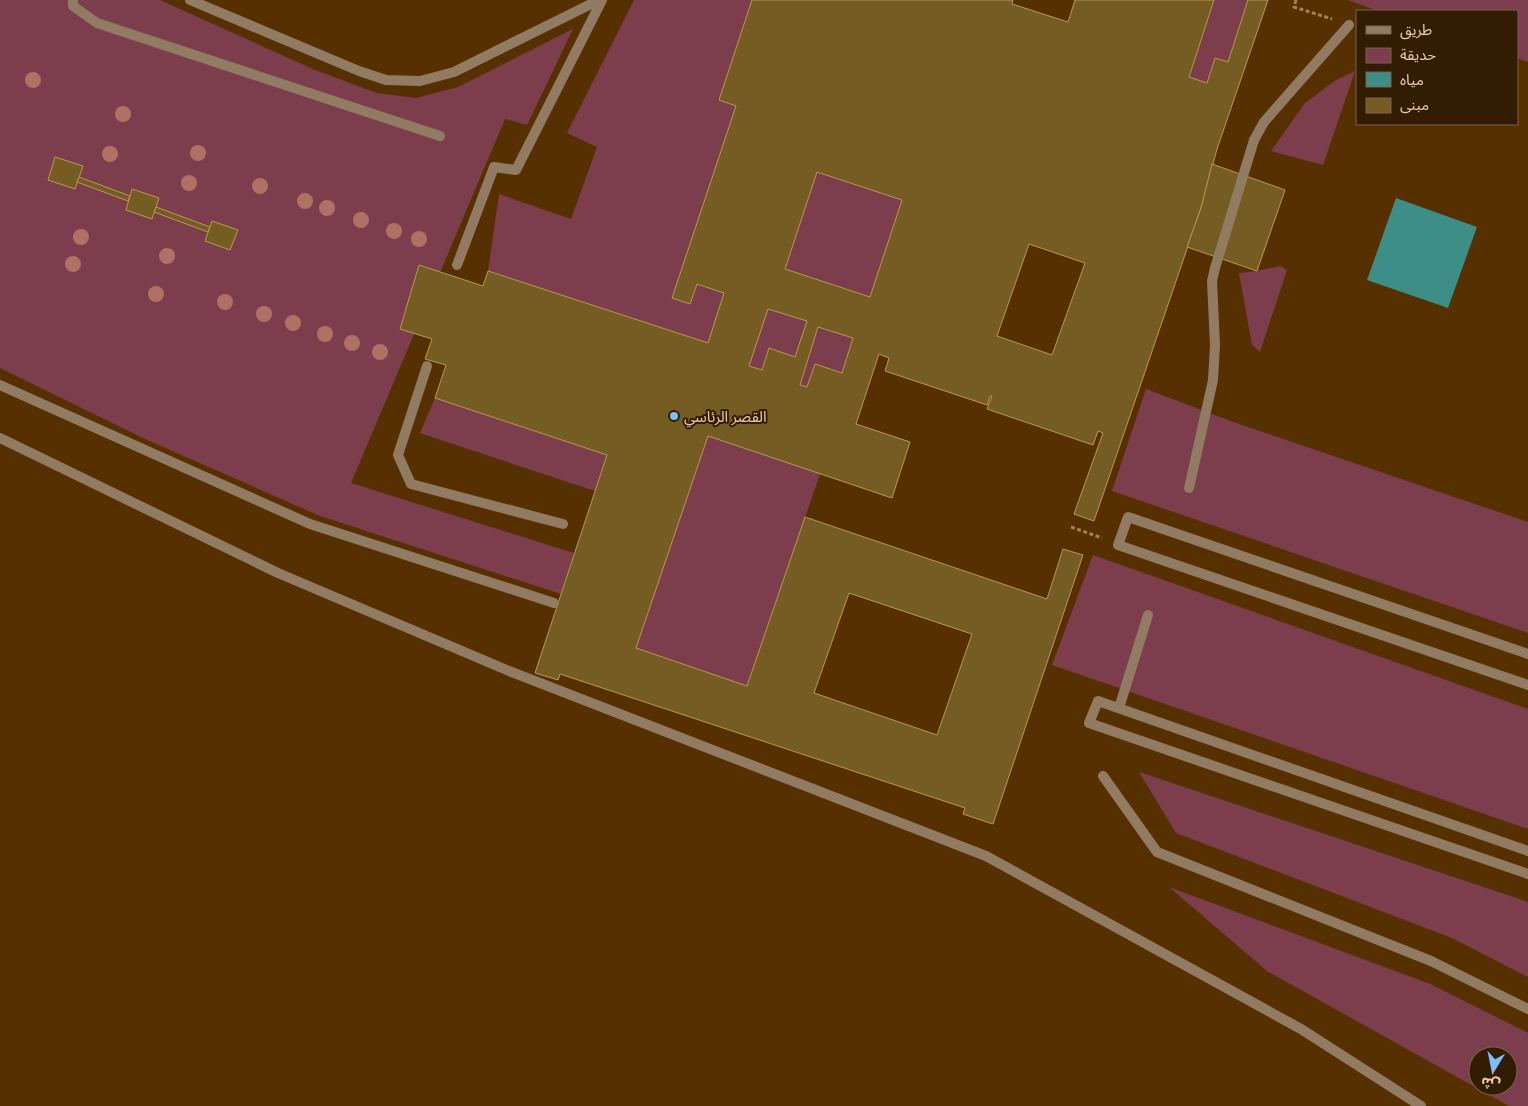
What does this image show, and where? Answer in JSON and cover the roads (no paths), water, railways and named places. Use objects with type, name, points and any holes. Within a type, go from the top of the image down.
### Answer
[{"type":"street","points":[[73,0],[73,6],[97,23],[440,136]]},
{"type":"street","points":[[190,0],[359,71],[386,80],[420,81],[454,72],[600,0]]},
{"type":"street","points":[[457,265],[494,167],[516,170],[600,0]]},
{"type":"street","points":[[1189,488],[1213,380],[1215,345],[1212,281],[1254,140],[1264,122],[1349,25]]},
{"type":"street","points":[[427,366],[398,455],[412,484],[563,524]]},
{"type":"street","points":[[0,385],[310,524],[554,603]]},
{"type":"street","points":[[0,438],[278,573],[509,672],[986,856],[1301,1029],[1421,1106]]},
{"type":"street","points":[[1528,654],[1128,517],[1118,545],[1528,685]]},
{"type":"street","points":[[1119,708],[1148,615]]},
{"type":"street","points":[[1528,851],[1098,701],[1089,723],[1528,874]]},
{"type":"street","points":[[1103,776],[1157,852],[1431,960],[1528,1009]]},
{"type":"water","points":[[1396,198],[1477,227],[1448,308],[1367,280]]},
{"type":"place","name":"القصر الرئاسي","points":[[674,416]]}]
